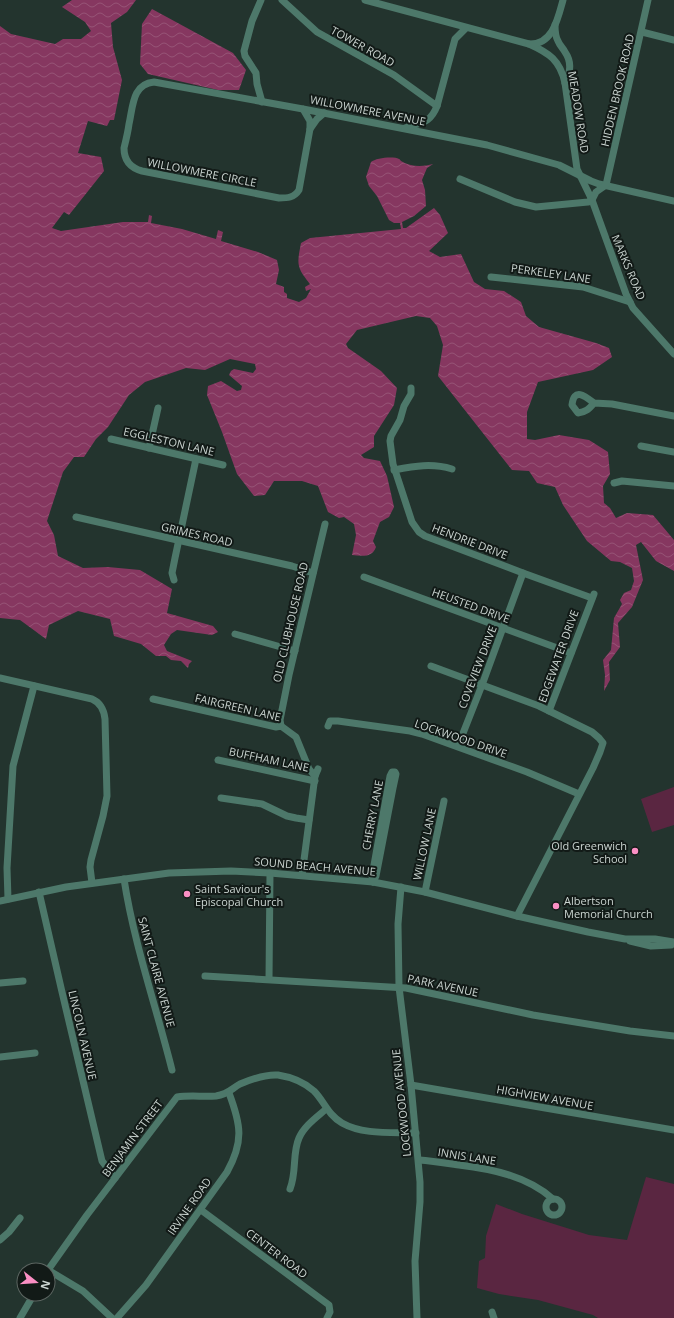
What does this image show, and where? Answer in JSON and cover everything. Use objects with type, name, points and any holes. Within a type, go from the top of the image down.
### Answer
[{"type":"street","points":[[261,0],[252,21],[244,51],[245,56],[256,73],[257,84],[262,102]]},
{"type":"street","name":"TOWER ROAD","points":[[282,0],[317,32],[394,75],[437,106]]},
{"type":"street","name":"MEADOW ROAD","points":[[365,0],[529,44],[551,56],[562,71],[566,82],[575,160],[579,175]]},
{"type":"street","points":[[562,0],[555,26],[555,34],[557,41],[565,52],[570,65],[571,70],[566,82]]},
{"type":"street","name":"HIDDEN BROOK ROAD","points":[[606,186],[648,0]]},
{"type":"street","points":[[405,128],[429,120],[433,115],[437,106],[455,39],[454,25]]},
{"type":"street","points":[[529,44],[534,44],[545,38],[555,26]]},
{"type":"street","points":[[455,39],[466,28]]},
{"type":"street","points":[[642,32],[674,40]]},
{"type":"street","name":"WILLOWMERE AVENUE","points":[[149,82],[460,139],[559,164],[569,168],[579,175]]},
{"type":"street","name":"WILLOWMERE CIRCLE","points":[[149,82],[138,89],[134,97],[124,148],[127,161],[132,168],[136,170],[279,198],[295,196],[299,190],[310,129]]},
{"type":"street","points":[[248,99],[253,94],[257,84]]},
{"type":"street","points":[[302,109],[310,120],[310,129]]},
{"type":"street","points":[[310,129],[317,119],[324,113]]},
{"type":"street","points":[[579,175],[606,186],[674,201]]},
{"type":"street","name":"MARKS ROAD","points":[[579,175],[592,200],[630,302],[641,317],[674,354]]},
{"type":"street","points":[[460,179],[506,198],[536,207],[588,202],[592,200],[596,192],[606,186]]},
{"type":"street","name":"PERKELEY LANE","points":[[491,277],[583,287],[630,302]]},
{"type":"street","name":"HENDRIE DRIVE","points":[[411,388],[411,394],[404,406],[400,420],[391,436],[390,450],[394,470],[412,522],[419,532],[425,536],[523,573],[593,596]]},
{"type":"street","points":[[594,403],[612,404],[674,416]]},
{"type":"street","points":[[149,448],[158,408]]},
{"type":"street","name":"EGGLESTON LANE","points":[[111,439],[223,465]]},
{"type":"street","points":[[641,446],[674,452]]},
{"type":"street","points":[[174,580],[172,573],[196,459]]},
{"type":"street","points":[[394,470],[427,465],[452,469]]},
{"type":"street","points":[[614,483],[622,481],[674,486]]},
{"type":"street","name":"GRIMES ROAD","points":[[76,517],[292,566],[313,573]]},
{"type":"street","name":"OLD CLUBHOUSE ROAD","points":[[281,726],[280,720],[295,651],[325,524]]},
{"type":"street","name":"COVEVIEW DRIVE","points":[[458,746],[523,573]]},
{"type":"street","name":"HEUSTED DRIVE","points":[[364,577],[571,653]]},
{"type":"street","name":"EDGEWATER DRIVE","points":[[517,916],[600,752],[603,743],[600,738],[592,732],[549,711],[593,596]]},
{"type":"street","points":[[235,634],[295,651]]},
{"type":"street","points":[[431,666],[549,711]]},
{"type":"street","points":[[0,678],[92,699],[97,701],[102,706],[104,712],[107,796],[91,860],[90,867],[92,883]]},
{"type":"street","points":[[8,899],[7,861],[13,766],[34,686]]},
{"type":"street","name":"FAIRGREEN LANE","points":[[153,699],[276,727],[281,726],[296,736],[309,769],[316,775]]},
{"type":"street","name":"LOCKWOOD DRIVE","points":[[329,723],[410,732],[458,746],[527,772],[579,794]]},
{"type":"street","name":"BUFFHAM LANE","points":[[218,760],[316,775]]},
{"type":"street","name":"CHERRY LANE","points":[[394,772],[396,774],[394,788],[376,876],[373,882],[372,876],[390,776],[394,772]]},
{"type":"street","points":[[302,875],[316,775]]},
{"type":"street","points":[[221,798],[262,804],[287,816],[309,820]]},
{"type":"street","name":"WILLOW LANE","points":[[425,892],[444,801]]},
{"type":"street","name":"SOUND BEACH AVENUE","points":[[0,901],[39,892],[92,883],[173,873],[231,871],[270,873],[373,882],[425,892],[570,929],[631,941],[674,943]]},
{"type":"street","points":[[269,980],[270,873]]},
{"type":"street","name":"SAINT CLAIRE AVENUE","points":[[124,879],[129,911],[172,1070]]},
{"type":"street","name":"LOCKWOOD AVENUE","points":[[401,887],[398,924],[399,987],[412,1085],[419,1160],[420,1202],[415,1261],[417,1318]]},
{"type":"street","name":"LINCOLN AVENUE","points":[[39,892],[102,1161],[115,1178]]},
{"type":"street","name":"PARK AVENUE","points":[[205,976],[399,987],[533,1015],[630,1031],[674,1036]]},
{"type":"street","points":[[0,983],[23,981]]},
{"type":"street","points":[[0,1057],[35,1053]]},
{"type":"street","name":"BENJAMIN STREET","points":[[53,1262],[177,1097],[216,1096],[229,1093],[239,1085],[253,1079],[268,1075],[278,1075],[301,1082],[314,1091],[326,1109],[340,1122],[350,1127],[360,1130],[416,1133]]},
{"type":"street","name":"HIGHVIEW AVENUE","points":[[412,1085],[674,1130]]},
{"type":"street","name":"IRVINE ROAD","points":[[116,1318],[146,1285],[227,1172],[238,1146],[239,1135],[238,1122],[229,1093]]},
{"type":"street","points":[[290,1189],[294,1179],[296,1149],[299,1137],[308,1125],[326,1109]]},
{"type":"street","name":"INNIS LANE","points":[[419,1160],[495,1171],[540,1188],[553,1199]]},
{"type":"street","name":"CENTER ROAD","points":[[200,1210],[329,1306],[330,1312],[327,1318]]},
{"type":"street","points":[[0,1240],[9,1232],[20,1218]]},
{"type":"street","points":[[56,1275],[83,1291],[112,1318]]},
{"type":"street","points":[[20,1318],[29,1302]]},
{"type":"shaded area","points":[[674,787],[674,825],[652,832],[641,799]]},
{"type":"shaded area","points":[[646,1177],[674,1184],[674,1318],[598,1318],[593,1315],[538,1300],[499,1294],[477,1288],[479,1261],[485,1258],[486,1236],[496,1204],[522,1214],[589,1235],[627,1240]]},
{"type":"water","points":[[72,0],[136,0],[127,12],[111,23],[113,47],[122,80],[114,120],[110,120],[107,126],[88,121],[78,153],[101,157],[104,171],[69,215],[64,212],[52,228],[61,231],[123,222],[148,222],[149,215],[152,216],[151,223],[182,229],[216,239],[218,230],[223,232],[221,241],[258,252],[277,260],[279,270],[276,284],[284,287],[284,292],[287,294],[287,298],[299,302],[306,298],[311,289],[306,291],[305,287],[310,284],[302,273],[298,261],[301,243],[310,238],[401,229],[400,223],[394,223],[389,220],[377,196],[369,186],[366,177],[371,162],[380,159],[393,158],[412,165],[425,166],[433,164],[427,168],[422,180],[425,190],[426,206],[414,216],[402,222],[403,228],[406,228],[434,208],[440,215],[448,233],[429,251],[440,257],[461,254],[474,282],[485,289],[504,291],[521,302],[526,316],[539,327],[609,348],[612,357],[593,370],[538,382],[527,412],[527,439],[535,440],[559,435],[589,440],[608,452],[610,474],[603,486],[604,503],[610,508],[616,518],[627,513],[653,515],[674,540],[674,571],[656,561],[641,542],[636,545],[643,580],[632,607],[618,623],[620,647],[609,662],[610,680],[604,691],[605,675],[603,660],[611,650],[614,618],[622,604],[620,600],[624,593],[631,590],[634,581],[632,568],[620,562],[611,561],[587,541],[563,505],[555,487],[537,483],[529,471],[512,470],[438,376],[443,345],[437,326],[430,318],[416,316],[357,330],[346,344],[348,348],[381,371],[397,388],[394,405],[374,436],[374,447],[361,455],[364,458],[380,461],[387,476],[394,507],[389,517],[380,522],[373,541],[376,547],[372,553],[366,556],[352,555],[356,535],[354,524],[344,517],[339,518],[328,512],[318,486],[302,481],[274,481],[265,495],[254,496],[237,474],[207,395],[208,386],[221,381],[237,391],[241,390],[242,386],[229,375],[231,371],[234,369],[253,373],[256,369],[255,364],[230,359],[205,370],[186,368],[145,382],[129,395],[108,427],[96,439],[84,457],[74,457],[63,472],[47,521],[54,535],[58,556],[83,568],[108,567],[140,570],[172,589],[167,613],[213,626],[218,632],[212,635],[177,630],[171,634],[164,645],[167,651],[192,661],[188,668],[181,661],[171,660],[166,656],[156,656],[141,644],[114,636],[110,619],[78,611],[49,625],[46,639],[20,620],[0,618],[0,26],[11,34],[55,44],[63,39],[81,39],[91,31],[85,22],[62,7]]},
{"type":"water","points":[[152,9],[233,53],[246,70],[239,90],[218,90],[148,74],[140,64],[142,24]]},
{"type":"place","name":"Old Greenwich School","points":[[635,851]]},
{"type":"place","name":"Saint Saviour's Episcopal Church","points":[[187,894]]},
{"type":"place","name":"Albertson Memorial Church","points":[[556,906]]}]
